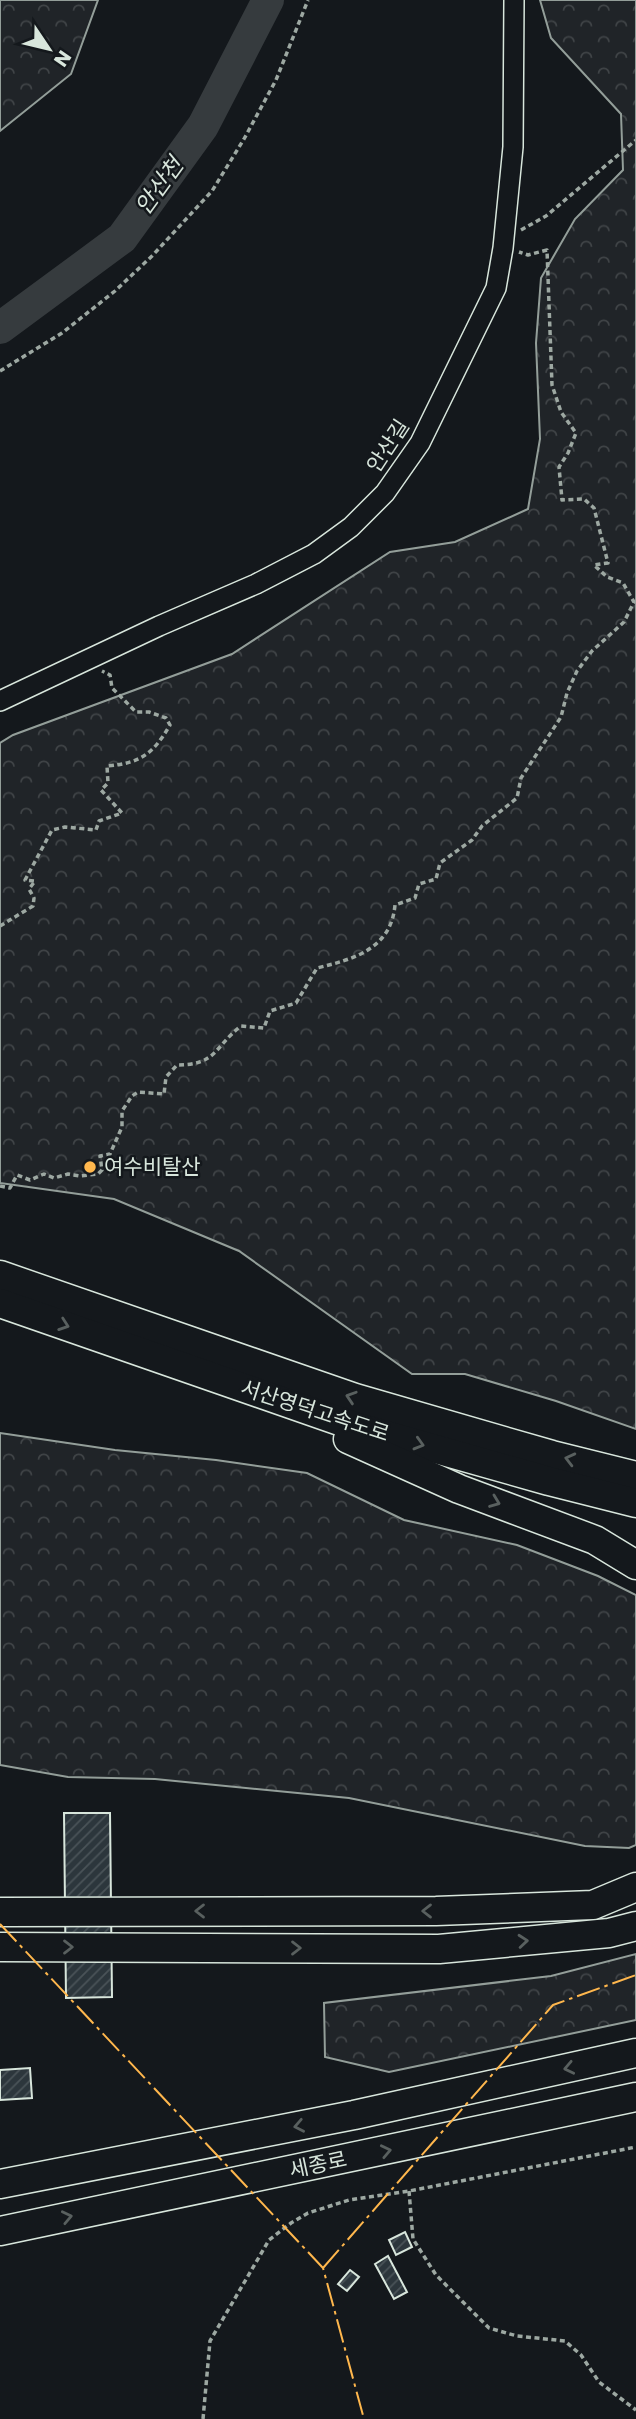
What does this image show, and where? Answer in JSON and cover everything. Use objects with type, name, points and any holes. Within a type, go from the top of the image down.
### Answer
[{"type":"highway","name":"서산영덕고속도로","points":[[0,1275],[355,1398],[552,1455],[636,1476]]},
{"type":"highway","name":"서산영덕고속도로","points":[[0,1303],[351,1425],[636,1503]]},
{"type":"highway","points":[[208,1376],[459,1489],[595,1540],[636,1565]]},
{"type":"highway","points":[[593,1905],[636,1875]]},
{"type":"highway","points":[[0,1912],[423,1911],[593,1905],[636,1887]]},
{"type":"highway","points":[[609,1933],[636,1920]]},
{"type":"highway","points":[[0,1947],[439,1949],[609,1933],[636,1926]]},
{"type":"highway","name":"세종로","points":[[0,2184],[354,2115],[629,2054]]},
{"type":"highway","name":"세종로","points":[[0,2231],[635,2097]]},
{"type":"street","name":"안산길","points":[[0,701],[257,584],[314,554],[351,527],[385,493],[420,443],[496,288],[504,243],[513,146],[514,0]]},
{"type":"path","points":[[0,371],[62,332],[115,291],[152,256],[212,191],[276,80],[308,0]]},
{"type":"path","points":[[504,243],[546,216],[636,140]]},
{"type":"path","points":[[0,1186],[10,1188],[17,1175],[30,1180],[44,1174],[54,1178],[68,1174],[98,1174],[102,1170],[100,1156],[110,1154],[122,1127],[121,1111],[132,1096],[138,1092],[164,1094],[166,1077],[177,1065],[194,1065],[211,1058],[241,1026],[264,1028],[270,1010],[296,1003],[317,968],[373,948],[385,937],[394,921],[395,905],[415,898],[418,884],[436,879],[440,863],[472,840],[482,826],[517,799],[521,778],[561,717],[567,693],[577,671],[592,651],[624,622],[634,603],[623,583],[607,577],[594,565],[608,563],[594,508],[584,499],[562,500],[559,467],[576,433],[561,412],[552,386],[547,250],[528,255],[504,243]]},
{"type":"path","points":[[0,926],[33,906],[34,898],[29,889],[35,881],[25,880],[52,830],[65,827],[96,830],[99,821],[122,813],[101,790],[107,783],[107,766],[141,760],[159,743],[170,725],[166,718],[149,712],[136,712],[112,688],[110,675],[85,661]]},
{"type":"path","points":[[203,2419],[210,2342],[269,2240],[308,2213],[349,2200],[636,2147]]},
{"type":"path","points":[[409,2191],[413,2239],[436,2276],[489,2328],[517,2336],[565,2341],[582,2355],[598,2382],[636,2410]]},
{"type":"green space","points":[[0,0],[98,0],[71,74],[0,131]]},
{"type":"green space","points":[[540,0],[636,0],[636,1429],[556,1401],[465,1374],[412,1374],[239,1251],[114,1199],[0,1183],[0,743],[13,735],[232,654],[390,552],[455,542],[528,509],[540,439],[536,343],[541,278],[575,219],[623,170],[621,114],[551,38]]},
{"type":"green space","points":[[0,1433],[307,1473],[404,1520],[517,1545],[598,1576],[636,1595],[636,1845],[629,1848],[585,1846],[349,1798],[155,1779],[68,1777],[0,1765]]},
{"type":"green space","points":[[636,1954],[636,2020],[389,2072],[325,2057],[324,2003],[551,1976]]},
{"type":"building","points":[[64,1813],[110,1813],[112,1997],[66,1998]]},
{"type":"building","points":[[30,2068],[32,2098],[0,2100],[0,2070]]},
{"type":"building","points":[[405,2232],[412,2247],[396,2255],[389,2240]]},
{"type":"building","points":[[388,2256],[407,2292],[394,2299],[375,2264]]},
{"type":"building","points":[[350,2270],[359,2277],[347,2291],[338,2284]]},
{"type":"waterway","name":"안산천","points":[[0,328],[122,238],[203,126],[268,0]]},
{"type":"power","points":[[0,1924],[323,2268],[364,2419]]},
{"type":"power","points":[[323,2268],[553,2005],[636,1975]]},
{"type":"place","name":"여수비탈산","points":[[90,1167]]}]
